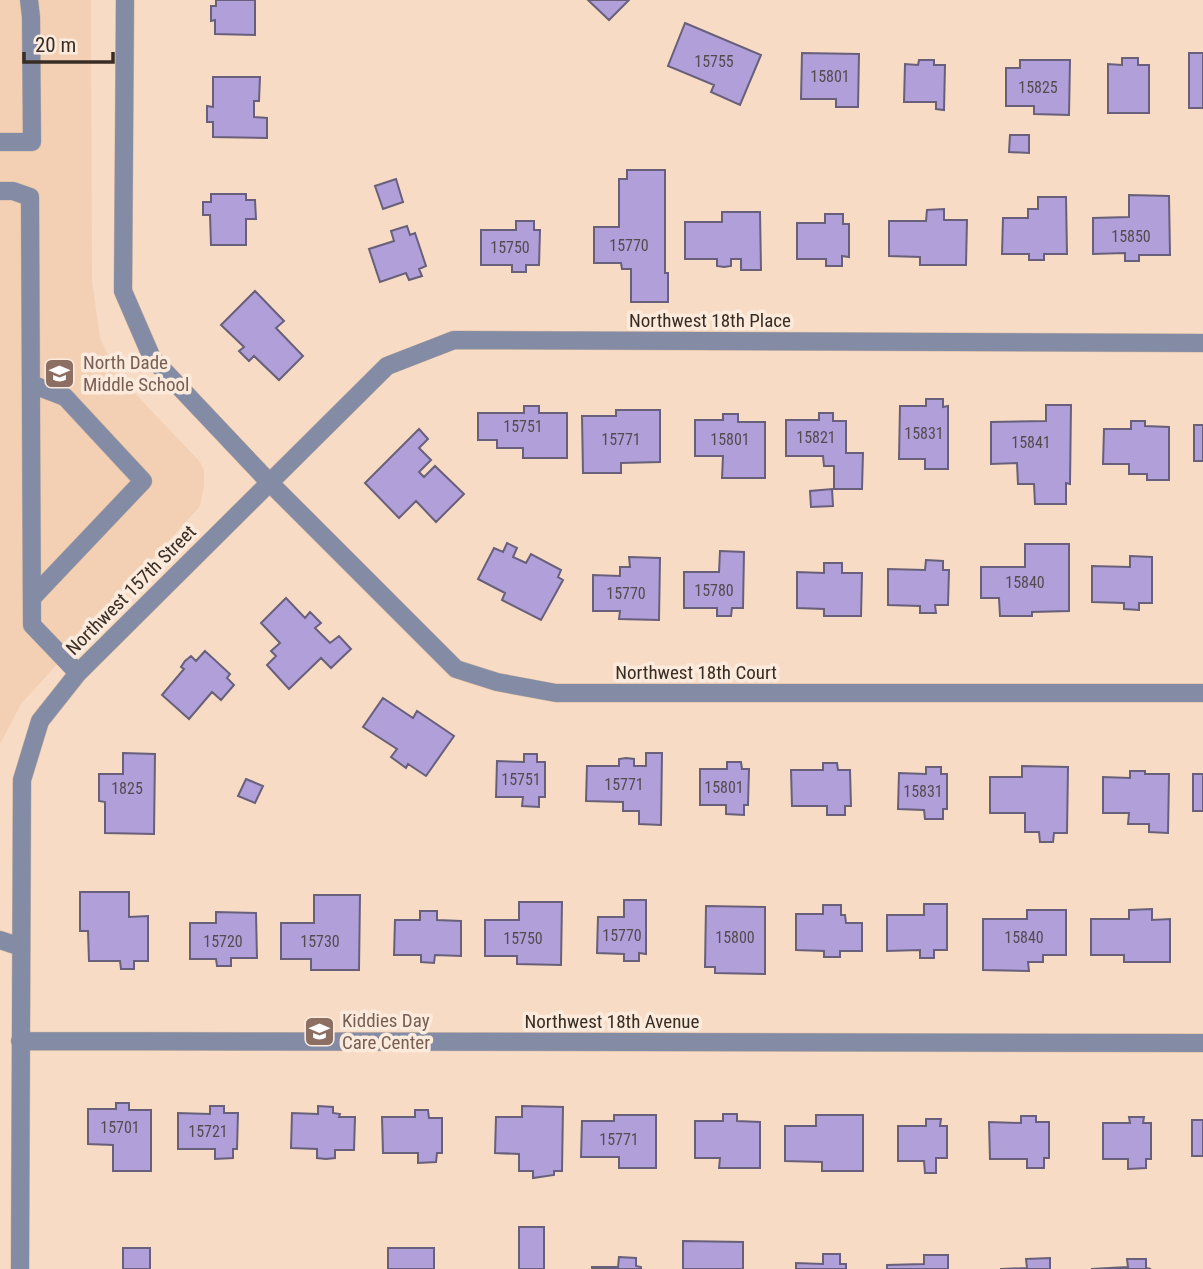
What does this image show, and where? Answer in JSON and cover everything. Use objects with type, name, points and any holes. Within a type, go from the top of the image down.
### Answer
[{"type":"street","points":[[0,142],[32,142],[29,0]]},
{"type":"street","points":[[125,0],[122,292],[152,358],[269,482]]},
{"type":"street","points":[[0,191],[13,191],[30,197],[32,625],[78,673]]},
{"type":"street","name":"Northwest 18th Place","points":[[269,482],[387,366],[454,340],[1203,343]]},
{"type":"street","points":[[31,384],[65,397],[144,481],[32,598]]},
{"type":"street","name":"Northwest 157th Street","points":[[20,1269],[22,780],[40,721],[78,673],[269,482]]},
{"type":"street","name":"Northwest 18th Court","points":[[269,482],[456,669],[497,682],[556,693],[1203,693]]},
{"type":"street","points":[[0,940],[21,947]]},
{"type":"street","name":"Northwest 18th Avenue","points":[[20,1041],[1203,1043]]},
{"type":"shaded area","name":"North Dade Middle School","points":[[0,0],[91,0],[92,280],[100,338],[127,385],[200,462],[204,470],[204,486],[200,506],[21,704],[0,744]]},
{"type":"building","points":[[216,0],[255,0],[255,35],[215,34],[215,20],[211,21],[211,6],[216,6]]},
{"type":"building","points":[[588,0],[629,0],[609,20]]},
{"type":"building","points":[[685,23],[761,55],[740,105],[711,92],[714,85],[668,66]]},
{"type":"building","points":[[802,53],[859,54],[858,107],[836,107],[836,99],[801,99]]},
{"type":"building","points":[[1189,53],[1203,53],[1203,108],[1189,108]]},
{"type":"building","points":[[1122,58],[1138,58],[1138,65],[1149,65],[1149,113],[1108,113],[1108,64],[1122,65]]},
{"type":"building","points":[[919,60],[934,60],[934,65],[945,65],[944,110],[936,109],[936,102],[904,102],[905,64],[918,65]]},
{"type":"building","points":[[1020,60],[1070,60],[1069,115],[1034,114],[1034,106],[1006,106],[1006,68],[1020,68]]},
{"type":"building","points":[[213,77],[260,77],[259,101],[254,101],[254,117],[267,118],[267,138],[213,137],[213,122],[207,122],[207,106],[213,107]]},
{"type":"building","points":[[1010,135],[1029,135],[1029,153],[1009,152]]},
{"type":"building","points":[[627,170],[665,170],[665,273],[668,273],[668,302],[631,302],[631,269],[622,269],[621,263],[594,263],[594,227],[619,227],[619,179],[627,179]]},
{"type":"building","points":[[396,179],[403,202],[383,209],[375,186]]},
{"type":"building","points":[[211,194],[246,194],[246,200],[255,200],[256,219],[246,219],[246,245],[211,245],[210,215],[203,215],[203,202],[211,202]]},
{"type":"building","points":[[1129,195],[1169,196],[1170,255],[1139,255],[1139,261],[1125,261],[1125,253],[1093,254],[1093,218],[1129,217]]},
{"type":"building","points":[[1038,197],[1066,197],[1067,254],[1044,254],[1044,260],[1029,260],[1029,254],[1002,254],[1003,218],[1028,218],[1028,209],[1038,209]]},
{"type":"building","points":[[944,209],[944,220],[967,220],[966,265],[920,265],[920,257],[889,256],[889,221],[926,221],[927,210]]},
{"type":"building","points":[[722,212],[760,212],[761,270],[741,270],[741,259],[731,259],[731,266],[724,267],[717,266],[717,259],[685,259],[685,222],[722,222]]},
{"type":"building","points":[[825,214],[843,214],[843,224],[849,224],[849,257],[842,256],[842,266],[826,266],[826,259],[797,259],[797,223],[825,223]]},
{"type":"building","points":[[516,221],[534,221],[534,230],[540,230],[539,265],[526,265],[526,272],[512,272],[512,265],[481,265],[481,230],[516,230]]},
{"type":"building","points":[[407,226],[410,235],[415,233],[426,266],[419,269],[422,276],[409,280],[406,273],[380,282],[369,249],[394,241],[391,231]]},
{"type":"building","points":[[255,291],[284,321],[276,328],[303,356],[279,380],[254,356],[249,361],[239,351],[244,347],[221,325]]},
{"type":"building","points":[[926,399],[943,399],[943,407],[948,406],[948,469],[925,469],[925,459],[899,459],[900,406],[926,406]]},
{"type":"building","points":[[1046,405],[1071,405],[1070,484],[1066,483],[1066,504],[1035,504],[1034,484],[1018,484],[1017,463],[991,464],[991,422],[1046,421]]},
{"type":"building","points":[[524,406],[539,406],[539,413],[567,413],[567,458],[523,458],[523,448],[497,448],[497,440],[478,440],[478,413],[524,413]]},
{"type":"building","points":[[616,410],[660,410],[660,462],[621,463],[621,473],[583,473],[582,416],[616,416]]},
{"type":"building","points":[[819,413],[833,413],[833,421],[846,421],[846,453],[863,453],[862,489],[834,489],[834,466],[824,466],[823,456],[786,456],[786,420],[819,420]]},
{"type":"building","points":[[723,414],[738,414],[738,422],[765,422],[765,478],[722,478],[723,456],[695,456],[695,420],[723,420]]},
{"type":"building","points":[[1131,421],[1145,421],[1145,426],[1169,427],[1169,480],[1147,480],[1147,474],[1129,474],[1129,464],[1103,464],[1104,429],[1131,429]]},
{"type":"building","points":[[1194,425],[1203,425],[1203,461],[1194,461]]},
{"type":"building","points":[[419,429],[428,439],[419,448],[431,460],[419,472],[424,477],[435,466],[464,494],[436,522],[416,501],[399,518],[365,483]]},
{"type":"building","points":[[832,489],[833,506],[811,507],[810,491]]},
{"type":"building","points":[[507,543],[517,548],[513,557],[526,563],[531,554],[561,570],[558,577],[563,580],[541,620],[502,600],[505,593],[478,579],[494,548],[503,552]]},
{"type":"building","points":[[1025,544],[1069,544],[1069,611],[1032,612],[1032,616],[1000,616],[999,598],[981,598],[981,567],[1025,567]]},
{"type":"building","points":[[720,551],[744,552],[743,608],[732,608],[731,616],[717,616],[717,608],[684,608],[684,572],[719,572]]},
{"type":"building","points":[[1130,556],[1152,557],[1152,603],[1139,603],[1139,610],[1124,609],[1124,603],[1092,602],[1092,566],[1130,567]]},
{"type":"building","points":[[629,557],[660,558],[659,620],[619,619],[620,611],[593,611],[593,575],[620,576],[620,567],[630,567]]},
{"type":"building","points":[[926,560],[943,561],[943,570],[949,570],[948,605],[935,605],[936,613],[920,613],[920,606],[888,605],[888,569],[925,570]]},
{"type":"building","points":[[824,563],[842,563],[842,573],[862,573],[861,616],[824,616],[824,609],[797,608],[797,572],[824,573]]},
{"type":"building","points":[[286,598],[305,618],[310,612],[321,623],[315,628],[330,643],[339,636],[351,649],[331,668],[321,658],[289,689],[267,665],[276,656],[271,651],[280,643],[261,623]]},
{"type":"building","points":[[205,651],[230,674],[227,678],[234,685],[221,700],[212,692],[189,719],[162,695],[184,669],[181,667],[185,661],[191,656],[196,661]]},
{"type":"building","points":[[383,698],[413,718],[417,711],[454,736],[426,776],[408,764],[406,768],[391,757],[397,749],[363,727]]},
{"type":"building","points":[[123,753],[155,754],[154,834],[105,833],[105,802],[99,801],[99,774],[123,774]]},
{"type":"building","points":[[646,753],[662,753],[661,825],[639,824],[639,811],[623,811],[623,802],[586,801],[587,766],[619,766],[619,759],[626,758],[634,759],[634,766],[646,766]]},
{"type":"building","points":[[524,754],[537,754],[537,762],[545,762],[545,797],[539,797],[539,807],[522,806],[523,797],[496,797],[497,761],[524,762]]},
{"type":"building","points":[[727,762],[741,762],[742,769],[749,769],[748,805],[744,805],[744,815],[726,814],[726,805],[700,805],[700,769],[727,769]]},
{"type":"building","points":[[823,763],[837,763],[838,770],[850,770],[851,806],[845,806],[845,815],[827,815],[827,806],[792,806],[791,770],[823,770]]},
{"type":"building","points":[[1022,766],[1068,767],[1067,833],[1054,833],[1053,842],[1040,842],[1039,832],[1025,832],[1025,813],[990,813],[990,777],[1022,777]]},
{"type":"building","points":[[926,767],[941,767],[941,774],[947,774],[947,809],[943,809],[943,819],[925,819],[924,810],[898,809],[899,773],[926,774]]},
{"type":"building","points":[[1130,771],[1169,774],[1168,833],[1149,832],[1149,824],[1128,824],[1129,813],[1103,813],[1103,777],[1130,778]]},
{"type":"building","points":[[1193,774],[1203,774],[1203,811],[1193,811]]},
{"type":"building","points":[[246,779],[263,786],[255,803],[238,796]]},
{"type":"building","points":[[80,892],[129,892],[129,917],[148,916],[148,961],[134,961],[134,969],[121,969],[120,961],[89,961],[88,931],[80,931]]},
{"type":"building","points":[[314,895],[360,895],[359,970],[311,970],[311,959],[281,959],[281,923],[314,923]]},
{"type":"building","points":[[624,900],[646,900],[646,954],[639,953],[639,961],[624,961],[624,954],[597,953],[598,917],[624,917]]},
{"type":"building","points":[[519,902],[562,902],[561,965],[517,964],[517,956],[485,956],[485,920],[519,920]]},
{"type":"building","points":[[924,904],[947,904],[947,950],[934,950],[934,958],[920,958],[920,950],[887,951],[887,915],[924,915]]},
{"type":"building","points":[[823,905],[841,905],[841,915],[845,915],[846,923],[862,923],[862,951],[840,951],[840,957],[824,957],[824,951],[796,950],[796,914],[823,914]]},
{"type":"building","points":[[706,906],[765,907],[765,974],[715,973],[715,967],[705,967]]},
{"type":"building","points":[[1152,909],[1152,920],[1170,919],[1170,962],[1124,962],[1124,955],[1091,955],[1091,919],[1129,919],[1129,910]]},
{"type":"building","points":[[1027,910],[1066,910],[1066,955],[1043,955],[1043,962],[1028,962],[1029,971],[983,970],[983,919],[1027,919]]},
{"type":"building","points":[[420,911],[437,911],[437,920],[461,921],[461,956],[435,955],[434,963],[421,962],[421,955],[394,955],[395,920],[420,920]]},
{"type":"building","points":[[216,912],[256,913],[257,958],[231,958],[231,966],[217,966],[216,959],[190,959],[190,923],[216,923]]},
{"type":"building","points":[[116,1103],[129,1103],[129,1110],[151,1110],[151,1171],[113,1171],[113,1145],[88,1144],[88,1109],[116,1109]]},
{"type":"building","points":[[210,1106],[224,1106],[224,1113],[238,1113],[237,1149],[233,1149],[233,1158],[215,1159],[215,1149],[178,1149],[178,1113],[210,1114]]},
{"type":"building","points":[[318,1106],[333,1107],[333,1113],[340,1114],[339,1117],[355,1117],[354,1150],[335,1150],[335,1158],[326,1159],[317,1158],[317,1149],[291,1148],[292,1113],[318,1114]]},
{"type":"building","points":[[522,1106],[563,1107],[562,1171],[533,1178],[533,1171],[519,1171],[519,1154],[495,1153],[496,1117],[522,1117]]},
{"type":"building","points":[[415,1110],[428,1110],[429,1118],[442,1118],[442,1153],[437,1153],[436,1162],[418,1163],[418,1153],[383,1153],[382,1117],[415,1117]]},
{"type":"building","points":[[723,1114],[737,1114],[737,1121],[760,1122],[760,1168],[719,1168],[720,1158],[695,1158],[695,1121],[723,1121]]},
{"type":"building","points":[[614,1115],[656,1115],[656,1168],[619,1168],[619,1157],[581,1157],[582,1121],[614,1121]]},
{"type":"building","points":[[816,1115],[863,1115],[863,1171],[822,1171],[822,1162],[785,1161],[785,1126],[816,1126]]},
{"type":"building","points":[[1021,1116],[1036,1116],[1036,1122],[1049,1122],[1049,1158],[1044,1158],[1044,1168],[1027,1168],[1027,1159],[990,1159],[989,1122],[1021,1123]]},
{"type":"building","points":[[1129,1117],[1144,1117],[1143,1123],[1151,1123],[1151,1159],[1146,1159],[1146,1168],[1128,1169],[1128,1159],[1103,1159],[1103,1123],[1130,1123]]},
{"type":"building","points":[[926,1119],[941,1119],[940,1126],[947,1126],[947,1158],[936,1158],[936,1173],[925,1173],[924,1161],[898,1161],[898,1126],[926,1126]]},
{"type":"building","points":[[1192,1120],[1203,1120],[1203,1156],[1192,1156]]},
{"type":"building","points":[[519,1227],[544,1227],[544,1269],[519,1269]]},
{"type":"building","points":[[683,1241],[743,1242],[743,1269],[683,1269]]},
{"type":"building","points":[[123,1248],[150,1248],[150,1269],[123,1269]]},
{"type":"building","points":[[388,1248],[434,1248],[434,1269],[388,1269]]},
{"type":"building","points":[[823,1254],[840,1254],[840,1264],[846,1264],[846,1269],[796,1269],[796,1263],[823,1264]]},
{"type":"building","points":[[924,1255],[948,1255],[948,1269],[887,1269],[887,1265],[924,1264]]},
{"type":"building","points":[[619,1257],[636,1258],[636,1266],[641,1269],[592,1269],[618,1267]]},
{"type":"building","points":[[1050,1258],[1050,1269],[1000,1269],[1027,1268],[1026,1259]]},
{"type":"building","points":[[1127,1259],[1146,1259],[1146,1268],[1151,1269],[1091,1269],[1128,1267]]},
{"type":"place","name":"North Dade Middle School","points":[[60,373]]},
{"type":"place","name":"Kiddies Day Care Center","points":[[319,1031]]}]
